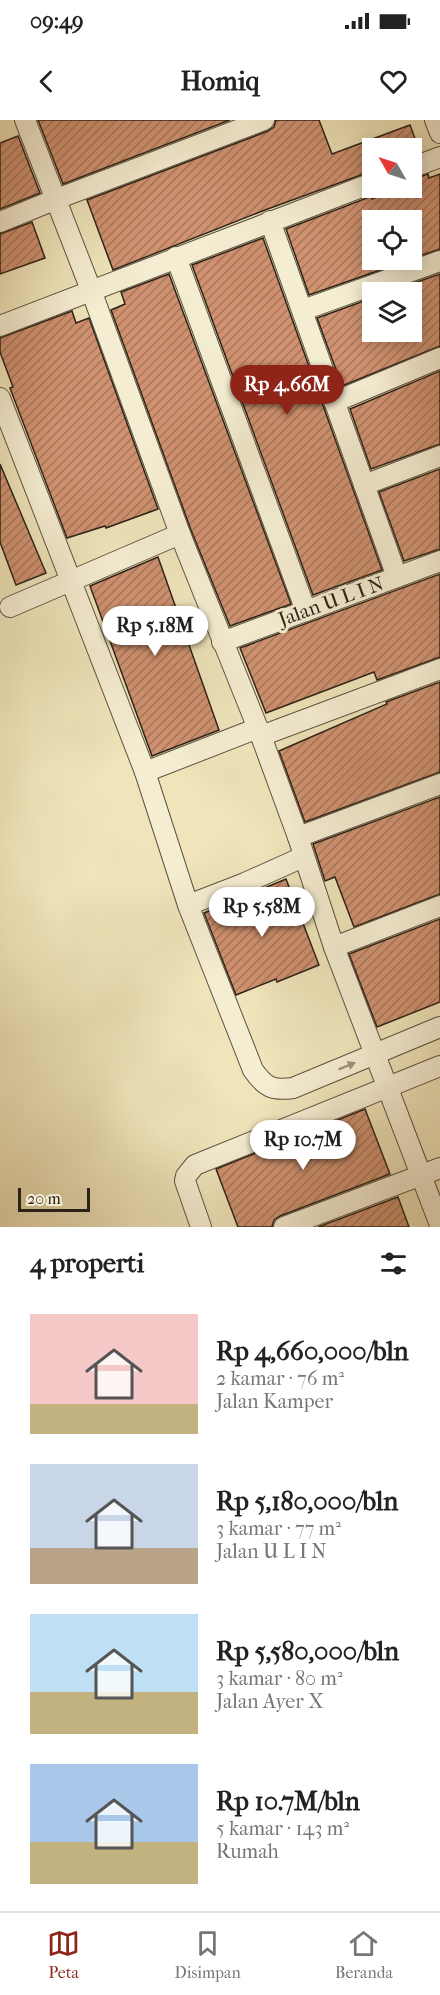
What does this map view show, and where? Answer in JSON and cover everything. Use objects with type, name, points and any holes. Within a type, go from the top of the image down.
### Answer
[{"type":"street","points":[[25,120],[54,200],[91,290],[180,534],[259,732],[298,837],[334,946],[440,1225]]},
{"type":"street","points":[[0,222],[264,120]]},
{"type":"street","points":[[435,120],[440,133]]},
{"type":"street","points":[[422,164],[440,157]]},
{"type":"street","points":[[0,326],[362,187]]},
{"type":"street","points":[[270,221],[397,577]]},
{"type":"street","points":[[176,257],[306,611]]},
{"type":"street","points":[[303,310],[440,261]]},
{"type":"street","points":[[334,402],[440,358]]},
{"type":"street","points":[[0,398],[145,772],[188,905],[253,1070],[271,1087],[278,1090],[293,1088],[440,1027]]},
{"type":"street","points":[[364,485],[440,456]]},
{"type":"street","points":[[10,607],[180,534]]},
{"type":"street","name":"Jalan U L I N","points":[[222,642],[440,561]]},
{"type":"street","points":[[145,772],[440,669]]},
{"type":"street","points":[[298,837],[440,784]]},
{"type":"street","points":[[188,905],[303,857]]},
{"type":"street","points":[[334,946],[440,906]]},
{"type":"street","points":[[201,1227],[185,1181],[191,1168],[440,1066]]},
{"type":"street","points":[[293,1088],[307,1119]]},
{"type":"street","points":[[284,1227],[440,1168]]},
{"type":"building","points":[[38,120],[230,120],[63,184]]},
{"type":"building","points":[[276,120],[319,120],[332,154],[362,143],[362,175],[113,270],[87,200],[274,127]]},
{"type":"building","points":[[410,125],[415,138],[375,138]]},
{"type":"building","points":[[18,136],[40,193],[0,209],[0,143]]},
{"type":"building","points":[[428,174],[429,178],[440,174],[440,249],[422,255],[422,210],[362,210],[362,270],[380,270],[309,295],[286,229],[367,198],[422,198],[422,176]]},
{"type":"building","points":[[32,222],[45,258],[0,274],[0,234]]},
{"type":"building","points":[[263,238],[382,570],[313,595],[192,265]]},
{"type":"building","points":[[169,274],[291,604],[230,626],[191,530],[111,310],[125,304],[121,292]]},
{"type":"building","points":[[440,274],[440,346],[342,386],[317,318],[362,302],[362,342],[422,342],[422,282],[417,282]]},
{"type":"building","points":[[72,311],[76,323],[89,318],[158,509],[106,528],[105,526],[67,538],[10,388],[13,387],[0,352],[0,338]]},
{"type":"building","points":[[440,371],[440,444],[371,469],[350,409]]},
{"type":"building","points":[[0,464],[46,573],[16,585],[0,542]]},
{"type":"building","points":[[440,469],[440,549],[404,561],[379,492]]},
{"type":"building","points":[[158,557],[219,730],[152,756],[90,586]]},
{"type":"building","points":[[440,574],[440,657],[377,680],[374,672],[266,713],[240,648]]},
{"type":"building","points":[[440,682],[440,772],[305,822],[279,751],[387,704],[386,702]]},
{"type":"building","points":[[440,797],[440,894],[354,927],[335,877],[325,881],[313,844]]},
{"type":"building","points":[[286,879],[319,965],[236,995],[204,913]]},
{"type":"building","points":[[440,919],[440,1002],[377,1027],[349,954]]},
{"type":"building","points":[[365,1109],[390,1174],[280,1216],[274,1220],[272,1227],[238,1227],[216,1169]]},
{"type":"building","points":[[398,1197],[409,1227],[318,1227]]}]
